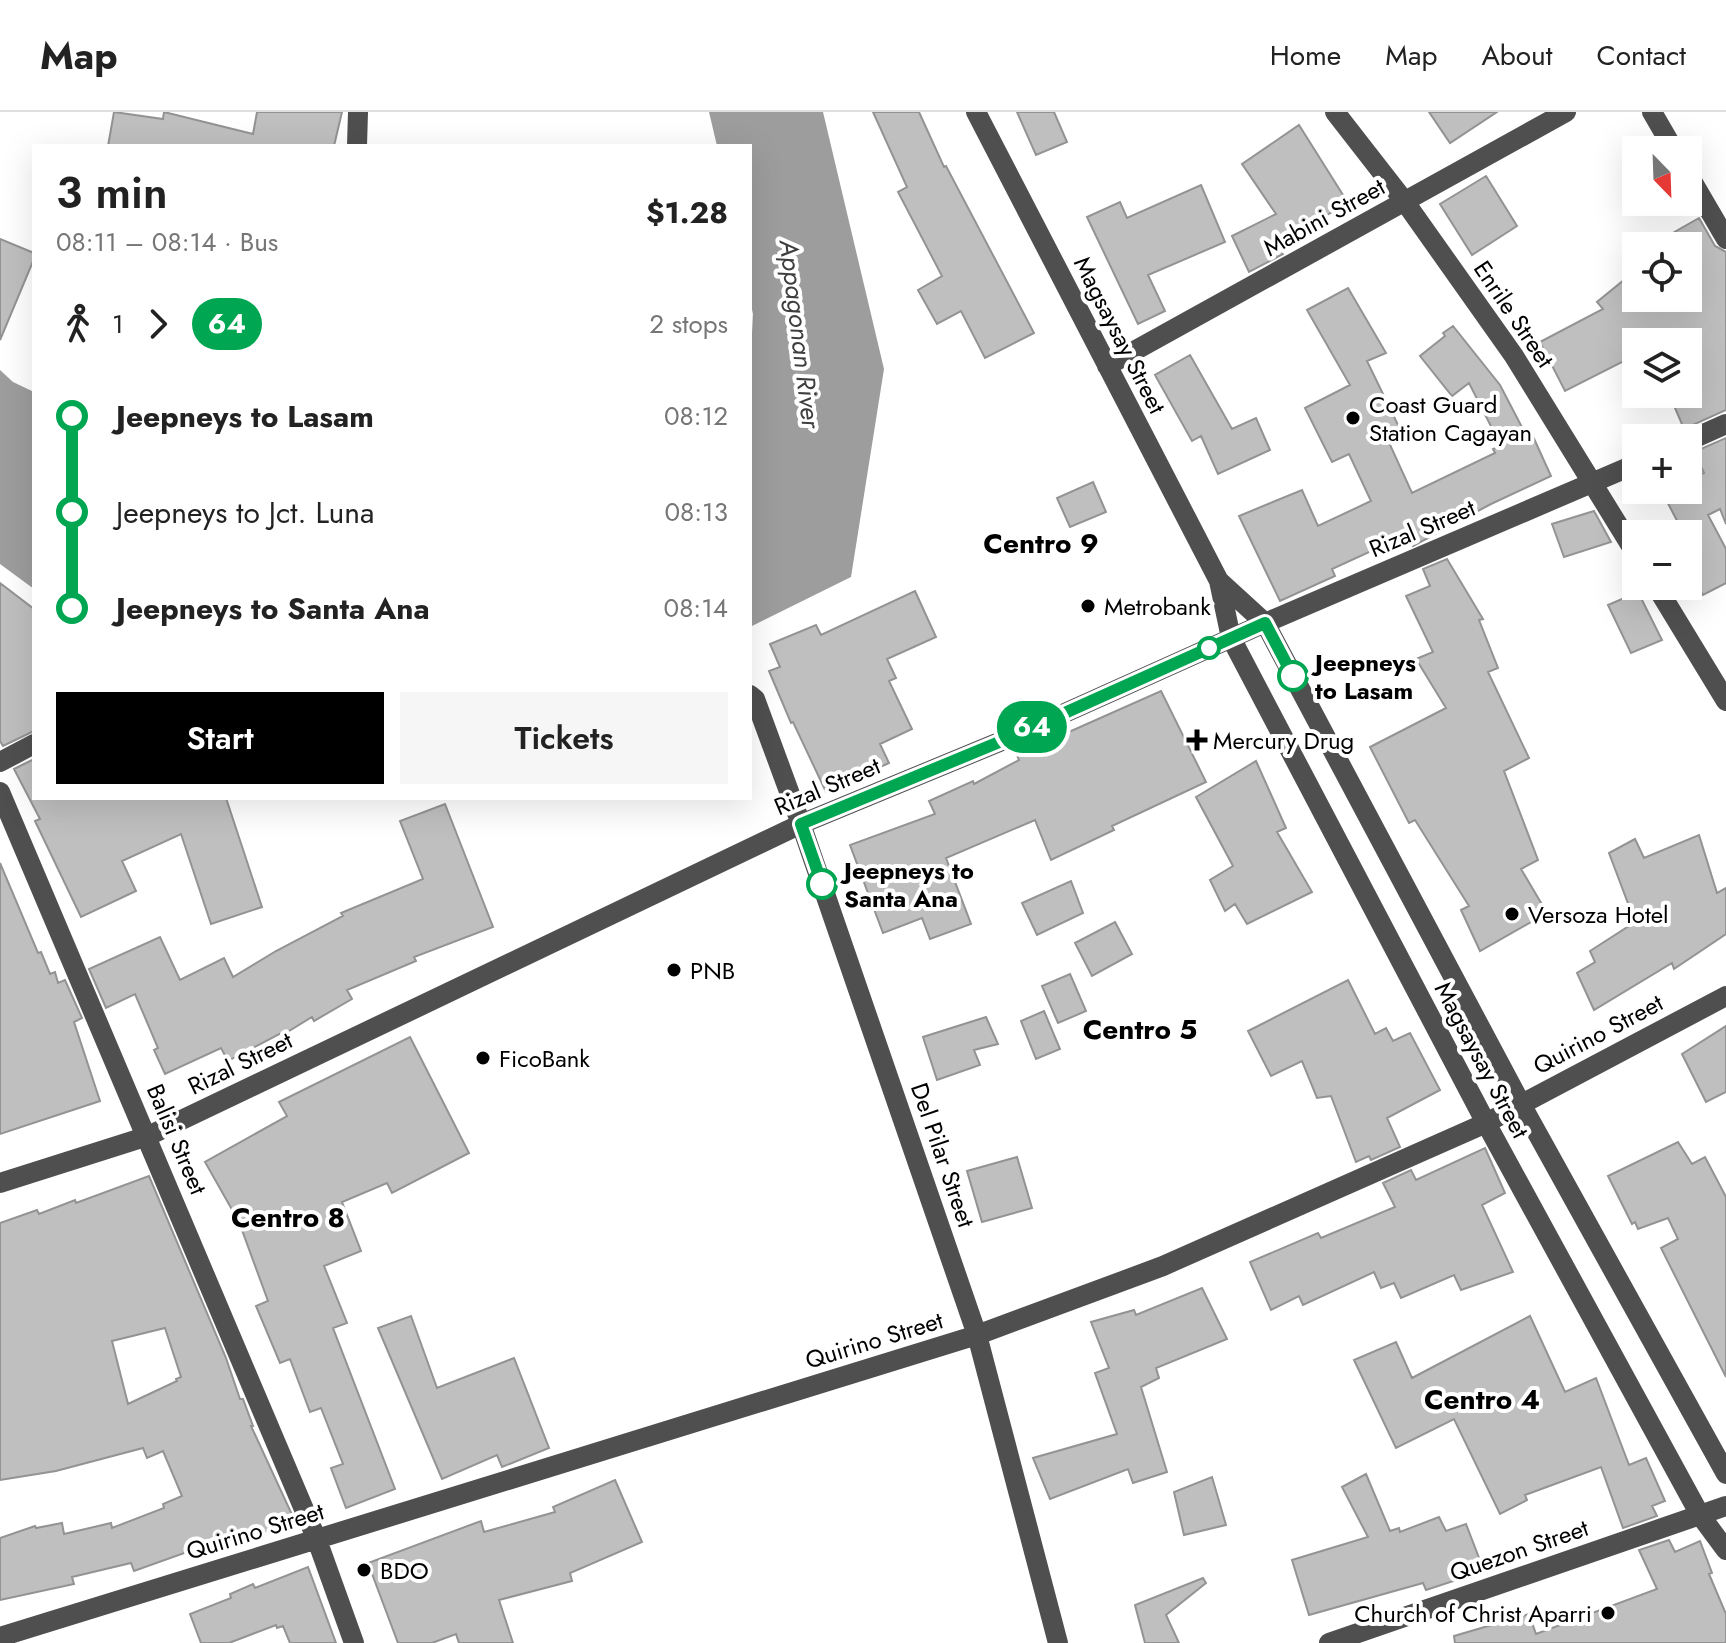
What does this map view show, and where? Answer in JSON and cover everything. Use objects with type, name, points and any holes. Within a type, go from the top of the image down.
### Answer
[{"type":"street","points":[[357,144],[358,112]]},
{"type":"street","name":"Magsaysay Street","points":[[976,112],[1219,581],[1231,638],[1486,1123],[1700,1515],[1726,1550]]},
{"type":"street","name":"Enrile Street","points":[[1335,112],[1405,202],[1514,356],[1622,531]]},
{"type":"street","name":"Mabini Street","points":[[1107,366],[1566,112]]},
{"type":"street","points":[[1652,112],[1666,136]]},
{"type":"street","points":[[1702,198],[1726,239]]},
{"type":"street","points":[[1702,435],[1726,424]]},
{"type":"street","name":"Rizal Street","points":[[0,1183],[148,1136],[801,824],[1009,738],[1265,623],[1622,470]]},
{"type":"street","name":"Magsaysay Street","points":[[1219,581],[1265,623],[1521,1104],[1726,1474]]},
{"type":"street","points":[[1665,600],[1726,701]]},
{"type":"street","name":"Del Pilar Street","points":[[752,697],[801,824],[977,1335],[1058,1643]]},
{"type":"street","points":[[0,762],[32,745]]},
{"type":"street","name":"Balisi Street","points":[[0,792],[317,1540],[354,1643]]},
{"type":"street","name":"Quirino Street","points":[[0,1637],[977,1335],[1163,1266],[1486,1123],[1726,996]]},
{"type":"street","name":"Quezon Street","points":[[1329,1643],[1726,1506]]},
{"type":"water","name":"Appagonan River","points":[[709,112],[823,112],[884,369],[851,577],[752,626],[752,144],[717,144]]},
{"type":"water","points":[[0,370],[13,382],[32,391],[32,588],[0,564]]},
{"type":"building","points":[[114,112],[163,119],[164,112],[253,134],[257,112],[342,112],[334,144],[108,144]]},
{"type":"building","points":[[873,112],[919,112],[944,167],[1034,333],[985,358],[961,311],[937,324],[918,290],[942,276],[898,192],[907,187]]},
{"type":"building","points":[[1017,112],[1054,112],[1067,142],[1036,155]]},
{"type":"building","points":[[1429,112],[1497,112],[1450,143]]},
{"type":"building","points":[[1299,125],[1348,203],[1278,243],[1283,254],[1249,272],[1232,236],[1276,214],[1242,164]]},
{"type":"building","points":[[1486,176],[1517,226],[1472,255],[1440,204]]},
{"type":"building","points":[[1201,185],[1225,242],[1148,275],[1165,311],[1138,324],[1087,217],[1120,202],[1127,218]]},
{"type":"building","points":[[1699,218],[1715,246],[1726,252],[1726,410],[1695,424],[1682,424],[1675,408],[1702,408],[1702,328],[1622,328],[1622,362],[1565,391],[1540,342],[1603,309],[1597,302],[1622,282],[1622,312],[1702,312],[1702,232],[1674,232]]},
{"type":"building","points":[[0,239],[32,252],[32,264],[0,340]]},
{"type":"building","points":[[1348,288],[1386,353],[1367,361],[1400,429],[1386,436],[1412,493],[1495,453],[1493,449],[1501,446],[1469,383],[1452,396],[1420,356],[1453,326],[1500,385],[1526,435],[1531,432],[1551,476],[1413,546],[1408,534],[1332,569],[1335,576],[1280,601],[1239,516],[1302,490],[1318,526],[1371,501],[1349,454],[1332,462],[1305,408],[1350,385],[1307,310]]},
{"type":"building","points":[[1190,355],[1232,429],[1256,418],[1270,450],[1218,474],[1201,436],[1192,441],[1155,375]]},
{"type":"building","points":[[1726,438],[1726,524],[1720,509],[1708,515],[1726,549],[1726,583],[1703,595],[1702,520],[1677,520],[1668,504],[1702,504],[1702,448]]},
{"type":"building","points":[[1093,482],[1106,512],[1070,527],[1057,498]]},
{"type":"building","points":[[1594,511],[1611,542],[1564,557],[1552,524]]},
{"type":"building","points":[[1447,559],[1483,619],[1479,620],[1498,668],[1488,672],[1529,758],[1504,771],[1538,860],[1521,869],[1547,913],[1480,951],[1461,910],[1469,906],[1415,820],[1409,823],[1370,747],[1446,708],[1416,659],[1433,652],[1406,596],[1430,586],[1423,569]]},
{"type":"building","points":[[0,583],[32,607],[32,732],[3,746],[0,741]]},
{"type":"building","points":[[915,591],[936,637],[887,659],[896,678],[889,681],[912,729],[880,744],[889,763],[826,792],[769,671],[780,667],[770,644],[816,625],[821,635]]},
{"type":"building","points":[[1622,599],[1642,600],[1662,640],[1631,653],[1608,605]]},
{"type":"building","points":[[1161,691],[1206,782],[1112,826],[1114,830],[1051,860],[1035,820],[946,858],[971,924],[930,939],[922,918],[883,933],[850,845],[935,814],[929,801],[973,781],[974,784],[1019,760],[1017,755]]},
{"type":"building","points":[[32,760],[32,800],[227,800],[262,907],[211,924],[181,834],[122,861],[136,891],[81,917],[35,821],[40,819],[14,769]]},
{"type":"building","points":[[1256,761],[1286,828],[1277,832],[1312,892],[1247,924],[1235,904],[1225,911],[1210,880],[1233,866],[1196,797]]},
{"type":"building","points":[[445,804],[493,927],[414,957],[416,961],[347,990],[352,999],[314,1021],[312,1017],[228,1061],[221,1048],[165,1074],[154,1050],[158,1048],[135,994],[106,1008],[89,969],[160,937],[180,980],[224,958],[233,977],[343,916],[341,913],[423,879],[400,821]]},
{"type":"building","points":[[1699,835],[1717,893],[1726,888],[1726,934],[1674,969],[1672,963],[1594,1010],[1577,973],[1595,962],[1590,951],[1635,922],[1609,853],[1635,839],[1644,858]]},
{"type":"building","points":[[0,863],[38,953],[41,952],[50,974],[55,972],[58,983],[65,980],[82,1018],[74,1022],[100,1101],[0,1134]]},
{"type":"building","points":[[1071,881],[1083,913],[1037,935],[1022,903]]},
{"type":"building","points":[[1115,922],[1132,954],[1092,976],[1075,943]]},
{"type":"building","points":[[1070,974],[1086,1011],[1058,1023],[1042,986]]},
{"type":"building","points":[[1348,980],[1375,1034],[1386,1028],[1393,1041],[1410,1033],[1440,1090],[1387,1118],[1400,1147],[1371,1160],[1369,1156],[1356,1162],[1331,1096],[1317,1098],[1302,1061],[1271,1076],[1248,1031]]},
{"type":"building","points":[[1044,1011],[1060,1049],[1036,1059],[1021,1021]]},
{"type":"building","points":[[986,1017],[998,1044],[974,1050],[980,1065],[937,1080],[923,1037]]},
{"type":"building","points":[[1726,1026],[1726,1092],[1706,1102],[1682,1054]]},
{"type":"building","points":[[410,1037],[469,1153],[392,1193],[387,1183],[342,1202],[361,1251],[324,1266],[347,1323],[333,1328],[395,1489],[346,1508],[331,1468],[343,1464],[321,1408],[310,1412],[290,1359],[280,1363],[256,1306],[268,1301],[239,1222],[205,1162],[287,1116],[279,1102]]},
{"type":"building","points":[[1678,1142],[1692,1164],[1705,1157],[1726,1197],[1726,1377],[1661,1248],[1678,1239],[1668,1218],[1638,1229],[1635,1222],[1632,1224],[1608,1176]]},
{"type":"building","points":[[1485,1148],[1505,1193],[1482,1205],[1513,1272],[1461,1290],[1454,1275],[1401,1298],[1394,1283],[1381,1288],[1374,1272],[1303,1305],[1299,1296],[1271,1310],[1250,1262],[1318,1233],[1321,1238],[1395,1207],[1383,1183],[1411,1170],[1416,1180]]},
{"type":"building","points":[[1017,1157],[1032,1208],[982,1222],[967,1171]]},
{"type":"building","points":[[149,1176],[226,1358],[240,1399],[243,1399],[251,1426],[294,1519],[246,1540],[243,1532],[134,1571],[131,1563],[72,1577],[74,1584],[0,1600],[0,1538],[35,1526],[62,1523],[64,1534],[111,1523],[112,1528],[164,1508],[163,1504],[182,1496],[163,1451],[147,1458],[143,1448],[56,1471],[0,1480],[0,1223],[37,1210],[39,1214],[75,1200],[76,1203]],"holes":[[[165,1328],[181,1377],[128,1404],[112,1341]]]},
{"type":"building","points":[[1202,1288],[1227,1339],[1156,1368],[1159,1378],[1141,1387],[1167,1472],[1133,1483],[1128,1469],[1050,1499],[1033,1458],[1117,1434],[1095,1373],[1109,1368],[1091,1322],[1134,1310],[1136,1315]]},
{"type":"building","points":[[411,1316],[437,1388],[514,1358],[549,1448],[502,1467],[497,1455],[442,1479],[378,1328]]},
{"type":"building","points":[[1530,1316],[1565,1392],[1596,1378],[1629,1465],[1646,1458],[1665,1501],[1652,1506],[1657,1516],[1623,1528],[1601,1467],[1525,1495],[1527,1500],[1500,1514],[1454,1419],[1396,1448],[1354,1360],[1396,1342],[1412,1378]]},
{"type":"building","points":[[1366,1474],[1390,1531],[1399,1528],[1400,1532],[1439,1517],[1446,1531],[1466,1524],[1484,1571],[1426,1590],[1423,1583],[1309,1615],[1292,1560],[1368,1537],[1342,1487]]},
{"type":"building","points":[[1212,1477],[1226,1525],[1184,1535],[1174,1492]]},
{"type":"building","points":[[615,1480],[642,1542],[570,1573],[572,1581],[499,1600],[513,1643],[459,1643],[456,1634],[432,1643],[398,1643],[368,1563],[481,1521],[484,1532],[555,1512],[553,1507]]},
{"type":"building","points":[[1669,1540],[1675,1552],[1700,1541],[1712,1573],[1709,1574],[1726,1614],[1726,1643],[1455,1643],[1454,1636],[1529,1614],[1536,1634],[1657,1589],[1639,1550]]},
{"type":"building","points":[[308,1567],[336,1643],[290,1643],[283,1626],[277,1628],[276,1625],[229,1643],[201,1643],[190,1614],[231,1598],[230,1594],[253,1584],[255,1588]]},
{"type":"building","points":[[1203,1578],[1206,1583],[1166,1615],[1179,1643],[1145,1643],[1135,1605]]},
{"type":"bus line","name":"64","points":[[822,884],[801,824],[1009,738],[1265,623],[1293,676]]},
{"type":"place","name":"Coast Guard Station Cagayan","points":[[1353,418]]},
{"type":"place","name":"Metrobank","points":[[1088,606]]},
{"type":"place","name":"Jeepneys to Lasam","points":[[1293,676]]},
{"type":"place","name":"Mercury Drug","points":[[1197,740]]},
{"type":"place","name":"Jeepneys to Santa Ana","points":[[822,884]]},
{"type":"place","name":"Versoza Hotel","points":[[1512,914]]},
{"type":"place","name":"PNB","points":[[674,970]]},
{"type":"place","name":"FicoBank","points":[[483,1058]]},
{"type":"place","name":"BDO","points":[[364,1570]]},
{"type":"place","name":"Church of Christ Aparri","points":[[1608,1613]]},
{"type":"district","name":"Centro 9","points":[[1041,543]]},
{"type":"district","name":"Centro 5","points":[[1140,1029]]},
{"type":"district","name":"Centro 8","points":[[288,1217]]},
{"type":"district","name":"Centro 4","points":[[1482,1399]]}]
